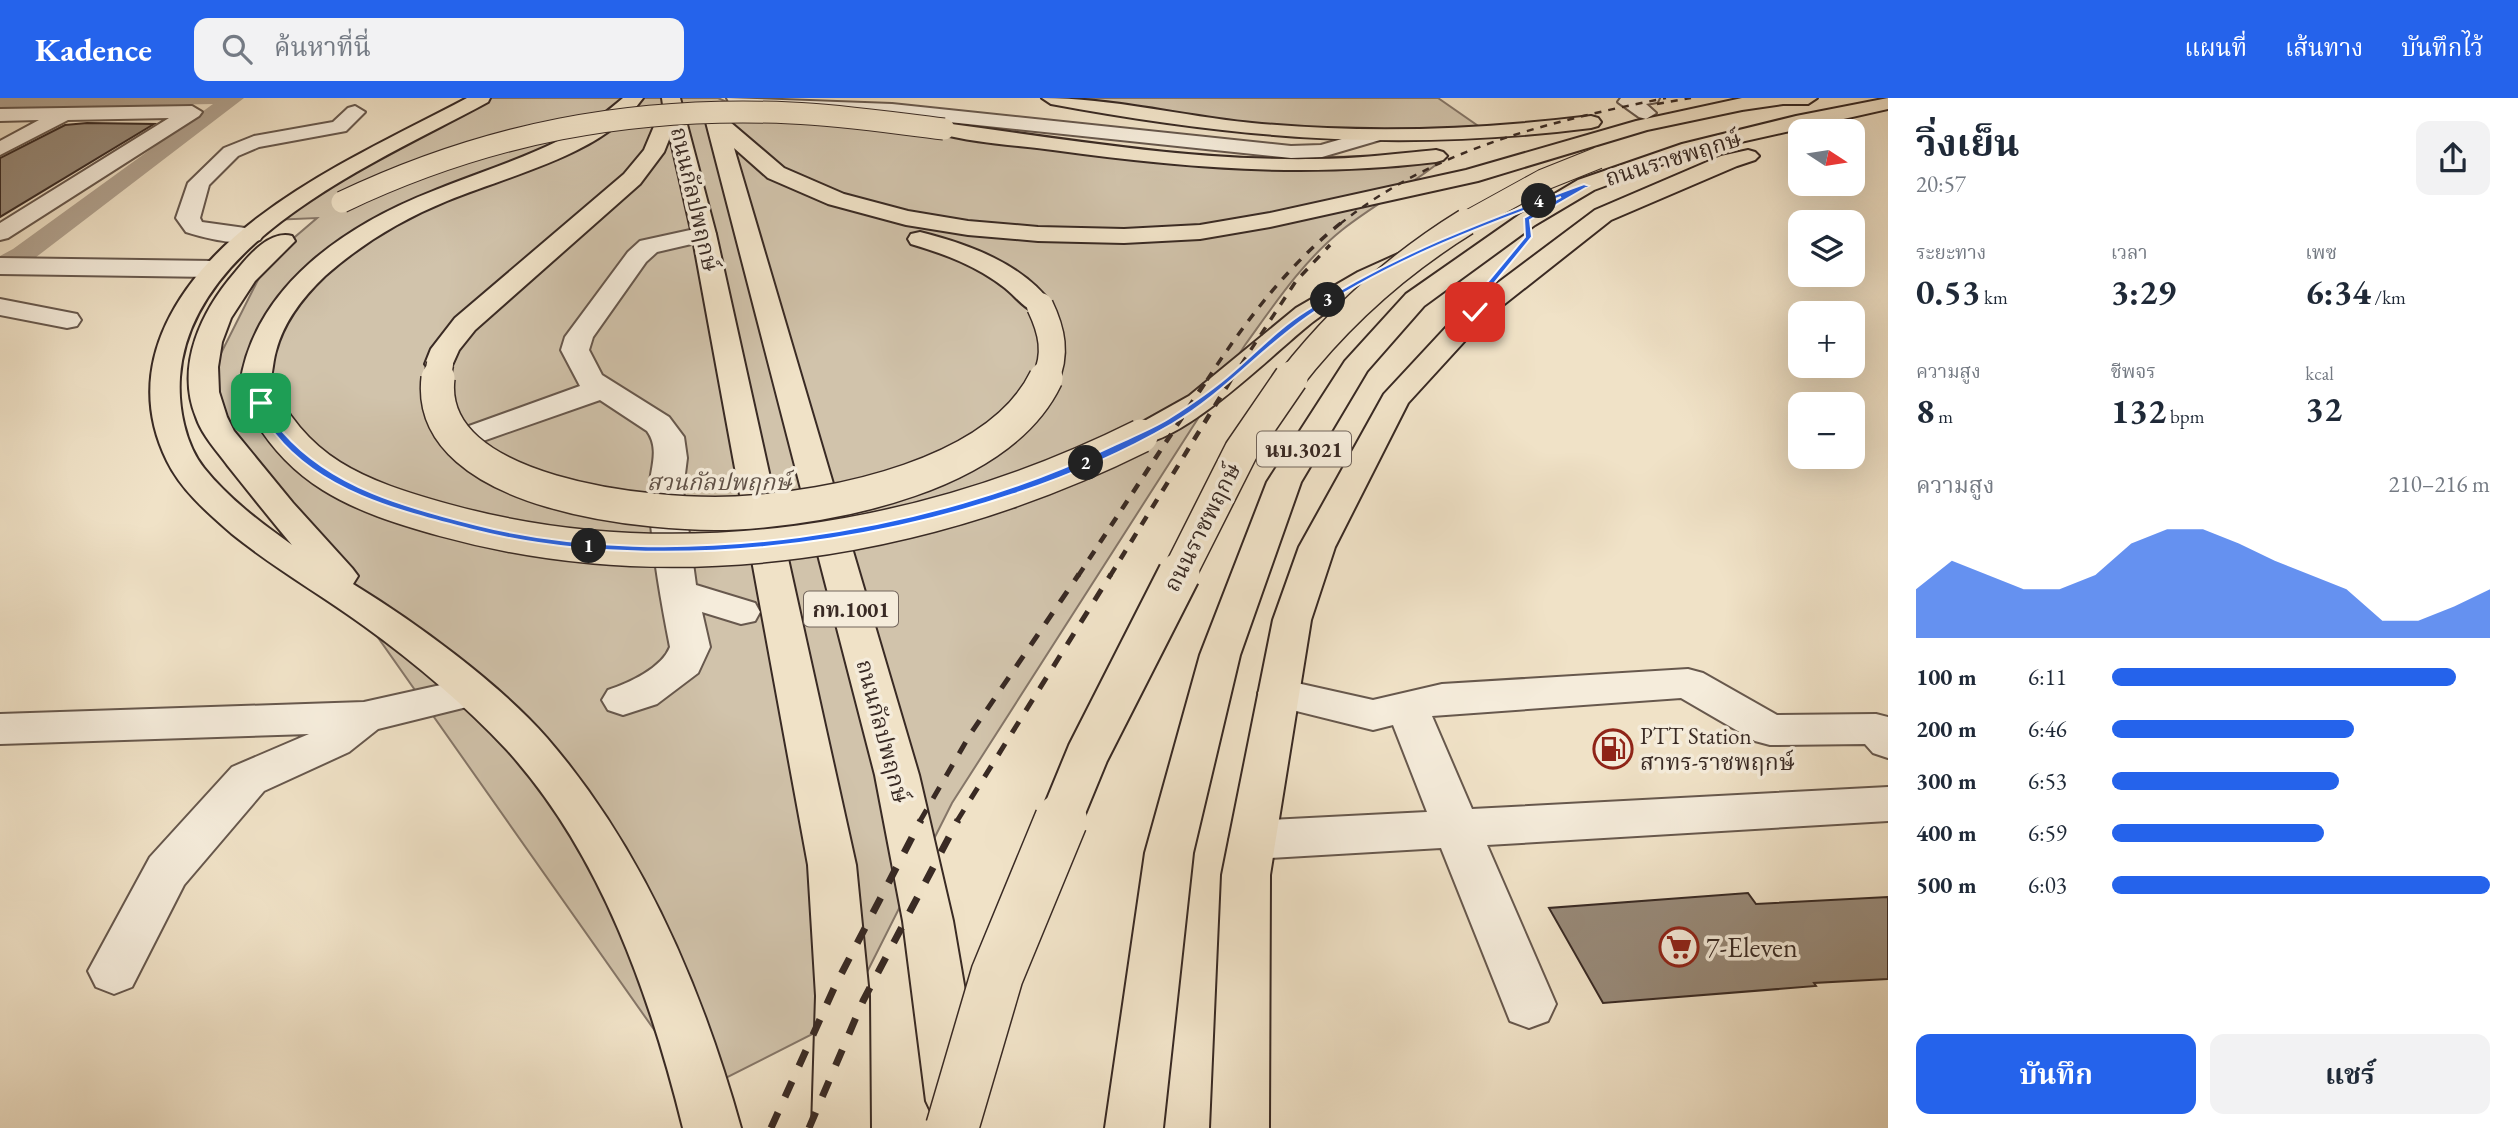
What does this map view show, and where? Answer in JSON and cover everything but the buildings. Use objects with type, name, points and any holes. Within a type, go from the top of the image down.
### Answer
[{"type":"main road","points":[[633,98],[617,114],[585,135],[539,158],[399,214],[362,236],[299,286],[277,314],[264,338],[256,363],[255,385],[269,420],[279,433],[317,468],[343,484],[414,512],[511,537],[620,548],[740,546],[878,528],[953,510],[1026,488],[1141,436],[1200,402],[1233,377],[1274,338],[1337,294],[1455,235],[1536,202],[1592,172]]},
{"type":"main road","points":[[1051,98],[1183,121],[1259,130],[1373,136],[1486,134],[1587,123]]},
{"type":"main road","name":"ถนนราชพฤกษ์","points":[[1587,123],[1648,105],[1733,98]]},
{"type":"main road","points":[[721,106],[776,173],[836,199],[906,218],[968,228],[1038,234],[1124,236],[1200,232],[1270,220],[1470,176],[1653,123],[1742,104],[1783,98],[1809,98]]},
{"type":"main road","name":"ถนนราชพฤกษ์","points":[[1133,1128],[1169,853],[1220,655],[1284,482],[1355,367],[1415,300],[1592,172],[1809,98]]},
{"type":"main road","points":[[478,100],[313,191],[251,235],[207,277],[171,342],[164,369],[163,401],[170,431],[185,465],[244,525],[282,555],[373,614],[472,692],[530,749],[579,816],[628,898],[668,983],[703,1090],[712,1128]]},
{"type":"main road","points":[[672,101],[653,152],[632,179],[465,324],[445,349],[436,381],[439,410],[454,435],[480,458],[520,480],[571,498],[625,508],[670,512],[753,512],[801,507],[876,491],[938,469],[991,440],[1029,404],[1051,365],[1054,341],[1052,328],[1040,306],[1014,279],[980,259],[933,243],[842,219],[781,193],[755,173],[721,106]]},
{"type":"main road","name":"ถนนกัลปพฤกษ์","points":[[672,101],[704,234],[832,865],[841,950],[844,1074],[841,1128]]},
{"type":"main road","name":"ถนนราชพฤกษ์","points":[[952,1128],[997,975],[1088,753],[1241,451],[1287,379],[1323,338],[1364,298],[1429,244],[1510,195],[1689,148],[1888,103]]},
{"type":"main road","name":"ถนนกัลปพฤกษ์","points":[[721,106],[897,775],[928,920],[952,1076],[957,1128]]},
{"type":"main road","points":[[373,614],[286,518],[221,435],[206,403],[203,376],[206,349],[216,318],[247,273],[277,245],[342,202],[398,175],[456,154],[553,130],[625,119],[685,114],[764,113],[841,117],[1186,159],[1321,166],[1374,164],[1457,153],[1587,123]]},
{"type":"main road","points":[[1866,126],[1888,121]]},
{"type":"main road","name":"ถนนราชพฤกษ์","points":[[1240,1128],[1246,875],[1292,620],[1317,547],[1364,455],[1395,400],[1473,315],[1603,215],[1729,161],[1788,146]]},
{"type":"main road","points":[[1473,315],[1474,303],[1528,237],[1527,220]]},
{"type":"street","points":[[721,106],[772,104],[903,111],[1291,152],[1322,151],[1373,136]]},
{"type":"street","points":[[0,115],[192,112],[0,233]]},
{"type":"street","points":[[251,235],[211,232],[194,227],[188,218],[200,183],[231,152],[254,142],[340,127],[355,113]]},
{"type":"street","points":[[0,149],[66,114]]},
{"type":"street","points":[[623,699],[642,694],[684,663],[690,647],[678,592],[666,490],[671,458],[668,437],[658,424],[590,380],[577,359],[575,350],[579,337],[637,257],[649,246],[704,234]]},
{"type":"street","points":[[10,276],[207,277]]},
{"type":"street","points":[[0,307],[67,320]]},
{"type":"street","points":[[480,433],[601,389]]},
{"type":"street","points":[[678,592],[740,612]]},
{"type":"street","points":[[1279,693],[1373,715],[1442,699],[1688,683],[1770,730],[1884,734]]},
{"type":"street","points":[[0,729],[364,717],[472,692]]},
{"type":"street","points":[[1407,708],[1529,1004]]},
{"type":"street","points":[[114,971],[167,872],[248,779],[334,741],[364,717]]},
{"type":"street","points":[[1253,840],[1888,804]]},
{"type":"green space","name":"สวนกัลปพฤกษ์","points":[[479,98],[718,98],[749,112],[1186,158],[1447,156],[1355,220],[1314,255],[1245,345],[952,803],[844,1018],[698,1092],[203,389],[268,260],[317,218],[270,220]]},
{"type":"green space","points":[[1075,98],[1438,98],[1484,130],[1294,130],[1147,111]]},
{"type":"waterway","points":[[0,102],[226,98]]},
{"type":"waterway","points":[[0,266],[22,255],[234,98]]},
{"type":"railway","points":[[1340,224],[1376,198],[1454,157],[1537,128],[1666,98]]},
{"type":"railway","points":[[1657,104],[1691,98]]},
{"type":"railway","points":[[1207,380],[1236,337],[1285,276],[1342,222]]},
{"type":"railway","points":[[1231,380],[1296,281],[1330,245]]},
{"type":"railway","points":[[1078,576],[1208,378]]},
{"type":"railway","points":[[1110,576],[1232,378]]},
{"type":"railway","points":[[920,821],[971,733],[1079,574]]},
{"type":"railway","points":[[957,821],[1111,574]]},
{"type":"railway","points":[[771,1128],[835,986],[921,820]]},
{"type":"railway","points":[[809,1128],[863,1001],[958,820]]},
{"type":"place","name":"PTT Station สาทร-ราชพฤกษ์","points":[[1613,749]]},
{"type":"place","name":"7-Eleven","points":[[1679,947]]},
{"type":"route","points":[[261,403],[279,433],[317,468],[343,484],[414,512],[511,537],[563,544],[683,549],[740,546],[787,542],[878,528],[992,499],[1065,472],[1170,422],[1233,377],[1274,338],[1306,314],[1367,277],[1511,211],[1586,186],[1527,220],[1528,237],[1474,303],[1475,312]]}]
